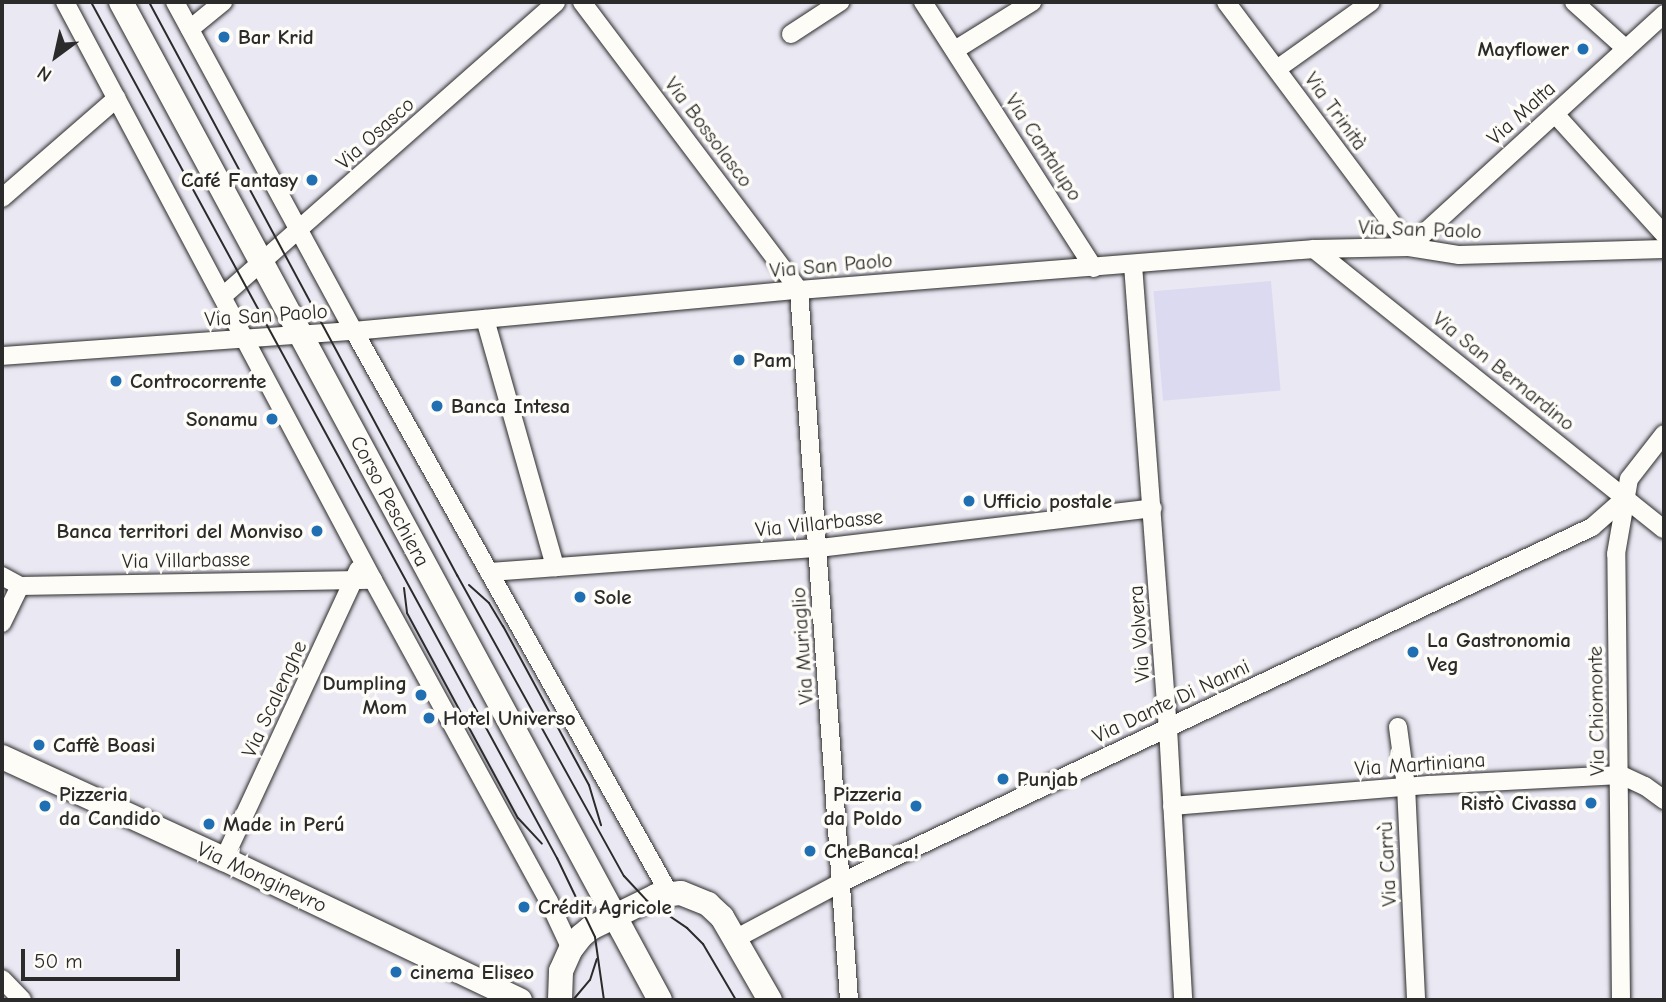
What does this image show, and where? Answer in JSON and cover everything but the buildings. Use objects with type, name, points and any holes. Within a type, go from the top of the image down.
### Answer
[{"type":"main road","name":"Corso Peschiera","points":[[121,2],[660,1000]]},
{"type":"main road","name":"Via Monginevro","points":[[2,757],[225,859],[520,1000]]},
{"type":"main road","points":[[560,1000],[559,979],[571,949],[591,928],[656,896],[681,892],[710,905],[722,917],[770,1000]]},
{"type":"street","points":[[65,2],[246,339]]},
{"type":"street","points":[[175,2],[354,331],[669,893]]},
{"type":"street","points":[[190,29],[223,2]]},
{"type":"street","name":"Via Osasco","points":[[223,296],[300,231],[556,2]]},
{"type":"street","name":"Via Bossolasco","points":[[582,2],[799,290]]},
{"type":"street","points":[[791,34],[840,2]]},
{"type":"street","name":"Via Cantalupo","points":[[923,2],[1094,268]]},
{"type":"street","points":[[955,50],[1032,2]]},
{"type":"street","name":"Via Trinità","points":[[1226,2],[1409,247]]},
{"type":"street","points":[[1277,69],[1371,2]]},
{"type":"street","points":[[1574,2],[1626,49]]},
{"type":"street","name":"Via Malta","points":[[1409,247],[1664,14]]},
{"type":"street","points":[[2,198],[117,98]]},
{"type":"street","points":[[1555,114],[1664,234]]},
{"type":"street","name":"Via San Paolo","points":[[2,356],[354,331],[799,290],[1314,249],[1409,247],[1458,255],[1664,249]]},
{"type":"street","name":"Via San Bernardino","points":[[1314,249],[1664,529]]},
{"type":"street","name":"Via Volvera","points":[[1133,265],[1168,728],[1183,1000]]},
{"type":"street","name":"Via Muriaglio","points":[[799,290],[849,1000]]},
{"type":"street","points":[[485,319],[555,567]]},
{"type":"street","name":"Via Scalenghe","points":[[225,859],[364,580],[362,558],[246,339]]},
{"type":"street","name":"Via Chiomonte","points":[[1621,1000],[1621,775],[1616,554],[1629,480],[1664,434]]},
{"type":"street","name":"Via Dante Di Nanni","points":[[735,939],[840,883],[1592,527],[1624,499]]},
{"type":"street","name":"Via Villarbasse","points":[[489,572],[819,548],[1153,508]]},
{"type":"street","points":[[2,576],[20,586],[2,623]]},
{"type":"street","points":[[364,580],[549,902],[571,949]]},
{"type":"street","name":"Via Villarbasse","points":[[20,586],[364,580]]},
{"type":"street","name":"Via Carrù","points":[[1398,727],[1406,786],[1416,1000]]},
{"type":"street","points":[[1621,775],[1645,786],[1664,800]]},
{"type":"street","name":"Via Martiniana","points":[[1172,806],[1406,786],[1621,775]]},
{"type":"street","points":[[2,979],[22,1000]]},
{"type":"shaded area","points":[[1271,281],[1281,391],[1163,401],[1153,291]]},
{"type":"tram line","points":[[91,2],[557,858],[595,937],[604,1000]]},
{"type":"tram line","points":[[149,2],[457,575],[624,876],[646,900],[687,928],[703,944],[736,1000]]},
{"type":"tram line","points":[[469,585],[489,603],[503,626],[589,785],[601,825]]},
{"type":"tram line","points":[[404,588],[407,613],[518,818],[542,844]]},
{"type":"tram line","points":[[573,1000],[590,980],[597,959]]},
{"type":"place","name":"Bar Krid","points":[[224,37]]},
{"type":"place","name":"Mayflower","points":[[1583,49]]},
{"type":"place","name":"Café Fantasy","points":[[312,180]]},
{"type":"place","name":"Pam","points":[[739,360]]},
{"type":"place","name":"Controcorrente","points":[[116,381]]},
{"type":"place","name":"Banca Intesa","points":[[437,406]]},
{"type":"place","name":"Sonamu","points":[[272,419]]},
{"type":"place","name":"Ufficio postale","points":[[969,501]]},
{"type":"place","name":"Banca territori del Monviso","points":[[317,531]]},
{"type":"place","name":"Sole","points":[[580,597]]},
{"type":"place","name":"La Gastronomia Veg","points":[[1413,652]]},
{"type":"place","name":"Dumpling Mom","points":[[421,695]]},
{"type":"place","name":"Hotel Universo","points":[[429,718]]},
{"type":"place","name":"Caffè Boasi","points":[[39,745]]},
{"type":"place","name":"Punjab","points":[[1003,779]]},
{"type":"place","name":"Ristò Civassa","points":[[1591,803]]},
{"type":"place","name":"Pizzeria da Candido","points":[[45,806]]},
{"type":"place","name":"Pizzeria da Poldo","points":[[916,806]]},
{"type":"place","name":"Made in Perú","points":[[209,824]]},
{"type":"place","name":"CheBanca!","points":[[810,851]]},
{"type":"place","name":"Crédit Agricole","points":[[524,907]]},
{"type":"place","name":"cinema Eliseo","points":[[396,972]]}]
